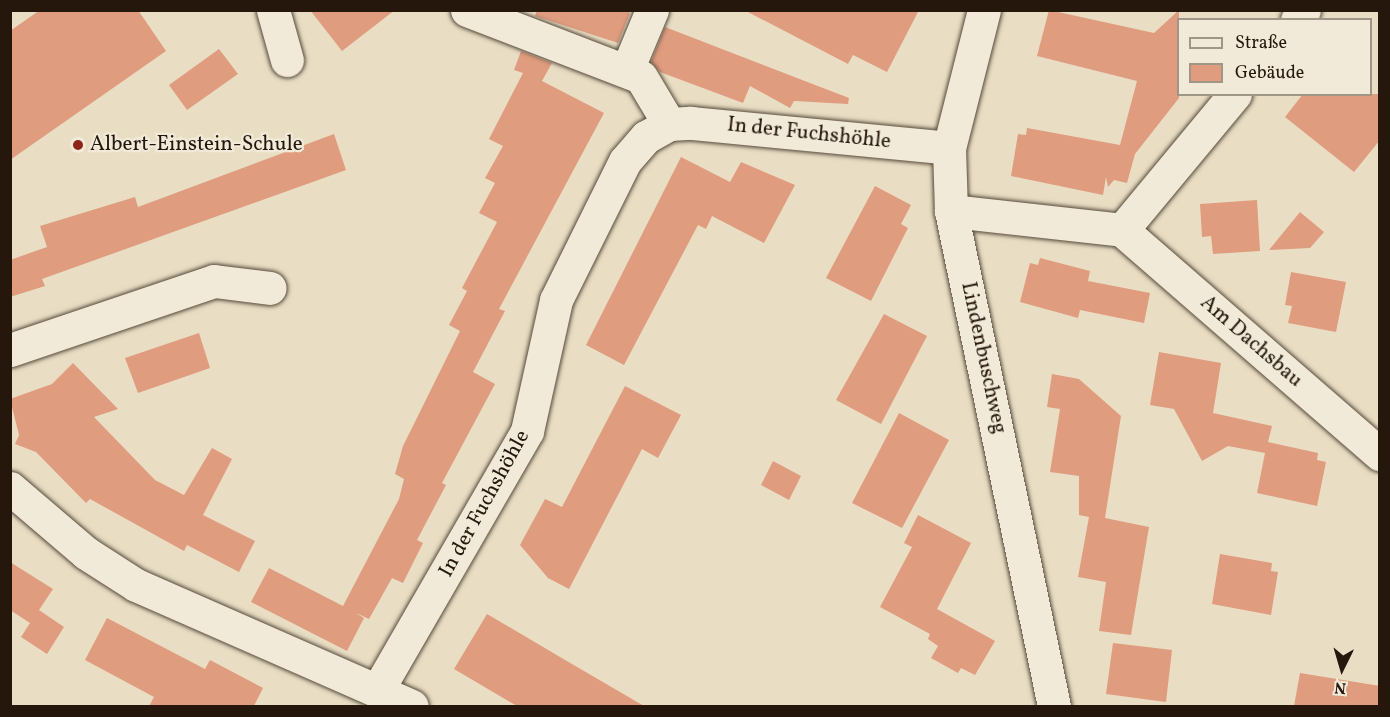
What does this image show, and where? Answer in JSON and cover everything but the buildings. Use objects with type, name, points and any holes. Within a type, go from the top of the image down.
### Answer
[{"type":"street","points":[[273,10],[287,60]]},
{"type":"street","points":[[467,10],[641,77],[669,124]]},
{"type":"street","points":[[627,70],[652,10]]},
{"type":"street","name":"Lindenbuschweg","points":[[984,10],[949,148],[951,211],[1054,706]]},
{"type":"street","points":[[951,211],[1122,230],[1233,96]]},
{"type":"street","name":"In der Fuchshöhle","points":[[377,691],[527,431],[556,300],[625,161],[646,137],[669,124],[949,148]]},
{"type":"street","name":"Am Dachsbau","points":[[1122,230],[1380,454]]},
{"type":"street","points":[[10,350],[214,281],[270,288]]},
{"type":"street","points":[[10,488],[86,553],[136,585],[412,706]]},
{"type":"place","name":"Albert-Einstein-Schule","points":[[78,145]]}]
